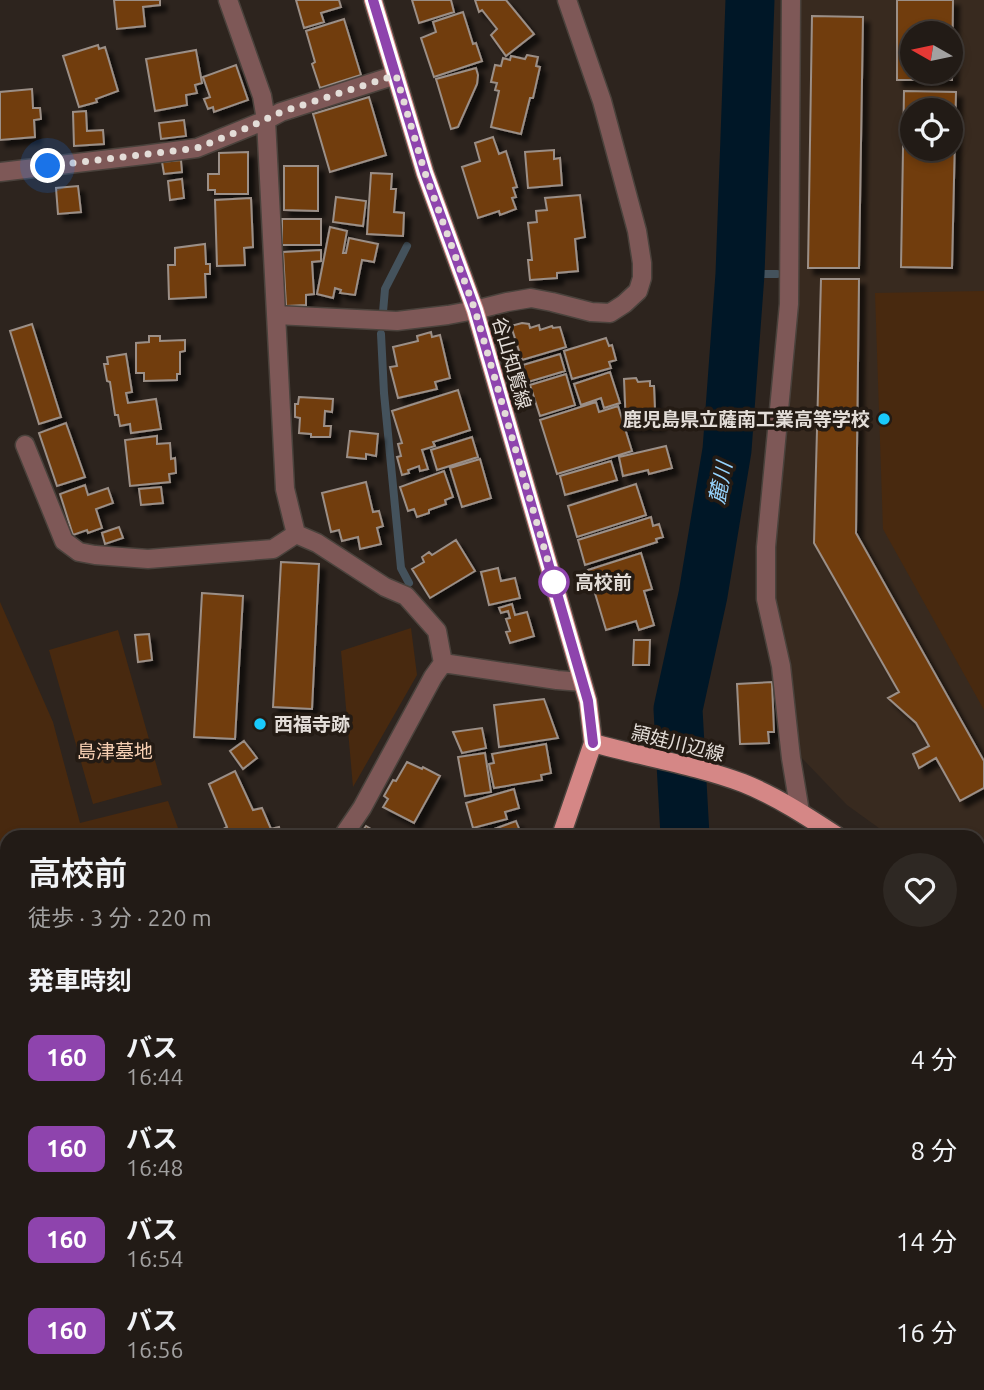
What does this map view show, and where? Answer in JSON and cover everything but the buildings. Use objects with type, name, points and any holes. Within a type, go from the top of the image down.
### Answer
[{"type":"main road","name":"谷山知覧線","points":[[373,0],[425,173],[475,310],[588,701],[593,743]]},
{"type":"main road","name":"頴娃川辺線","points":[[593,743],[693,767],[747,785],[800,812],[828,830]]},
{"type":"main road","points":[[563,830],[593,743]]},
{"type":"street","points":[[228,0],[262,96],[285,489],[296,534]]},
{"type":"street","points":[[276,315],[397,320],[475,310],[494,304],[531,299],[591,312],[610,313],[638,291],[642,278],[642,263],[637,231],[605,114],[568,0]]},
{"type":"street","points":[[791,0],[789,304],[766,547],[766,599],[781,666],[790,758],[800,812]]},
{"type":"street","points":[[0,172],[197,148],[281,112],[396,75]]},
{"type":"street","points":[[25,445],[64,541],[79,552],[148,559],[273,549],[296,534]]},
{"type":"street","points":[[296,534],[317,543],[385,587],[406,596],[437,631],[443,663],[347,830]]},
{"type":"street","points":[[443,663],[582,682]]},
{"type":"shaded area","name":"鹿児島県立薩南工業高等学校","points":[[795,0],[984,0],[984,830],[882,830],[847,805],[798,754],[774,593]]},
{"type":"green space","points":[[984,291],[984,710],[883,529],[875,293]]},
{"type":"green space","points":[[0,602],[53,722],[80,823],[168,801],[179,830],[0,830]]},
{"type":"green space","points":[[411,628],[417,675],[353,787],[341,651]]},
{"type":"green space","name":"島津墓地","points":[[118,630],[162,785],[93,804],[49,650]]},
{"type":"waterway","name":"麓川","points":[[685,830],[678,709],[703,595],[727,450],[740,274],[750,0]]},
{"type":"waterway","points":[[383,312],[385,289],[407,246]]},
{"type":"waterway","points":[[740,274],[777,274]]},
{"type":"waterway","points":[[381,334],[401,568],[409,583]]},
{"type":"bus line","name":"160","points":[[373,0],[425,173],[475,310],[588,701],[593,743]]},
{"type":"place","name":"鹿児島県立薩南工業高等学校","points":[[884,419]]},
{"type":"place","name":"高校前","points":[[554,582]]},
{"type":"place","name":"西福寺跡","points":[[260,724]]},
{"type":"route","points":[[48,166],[197,148],[281,112],[396,75],[425,173],[475,310],[554,582]]}]
